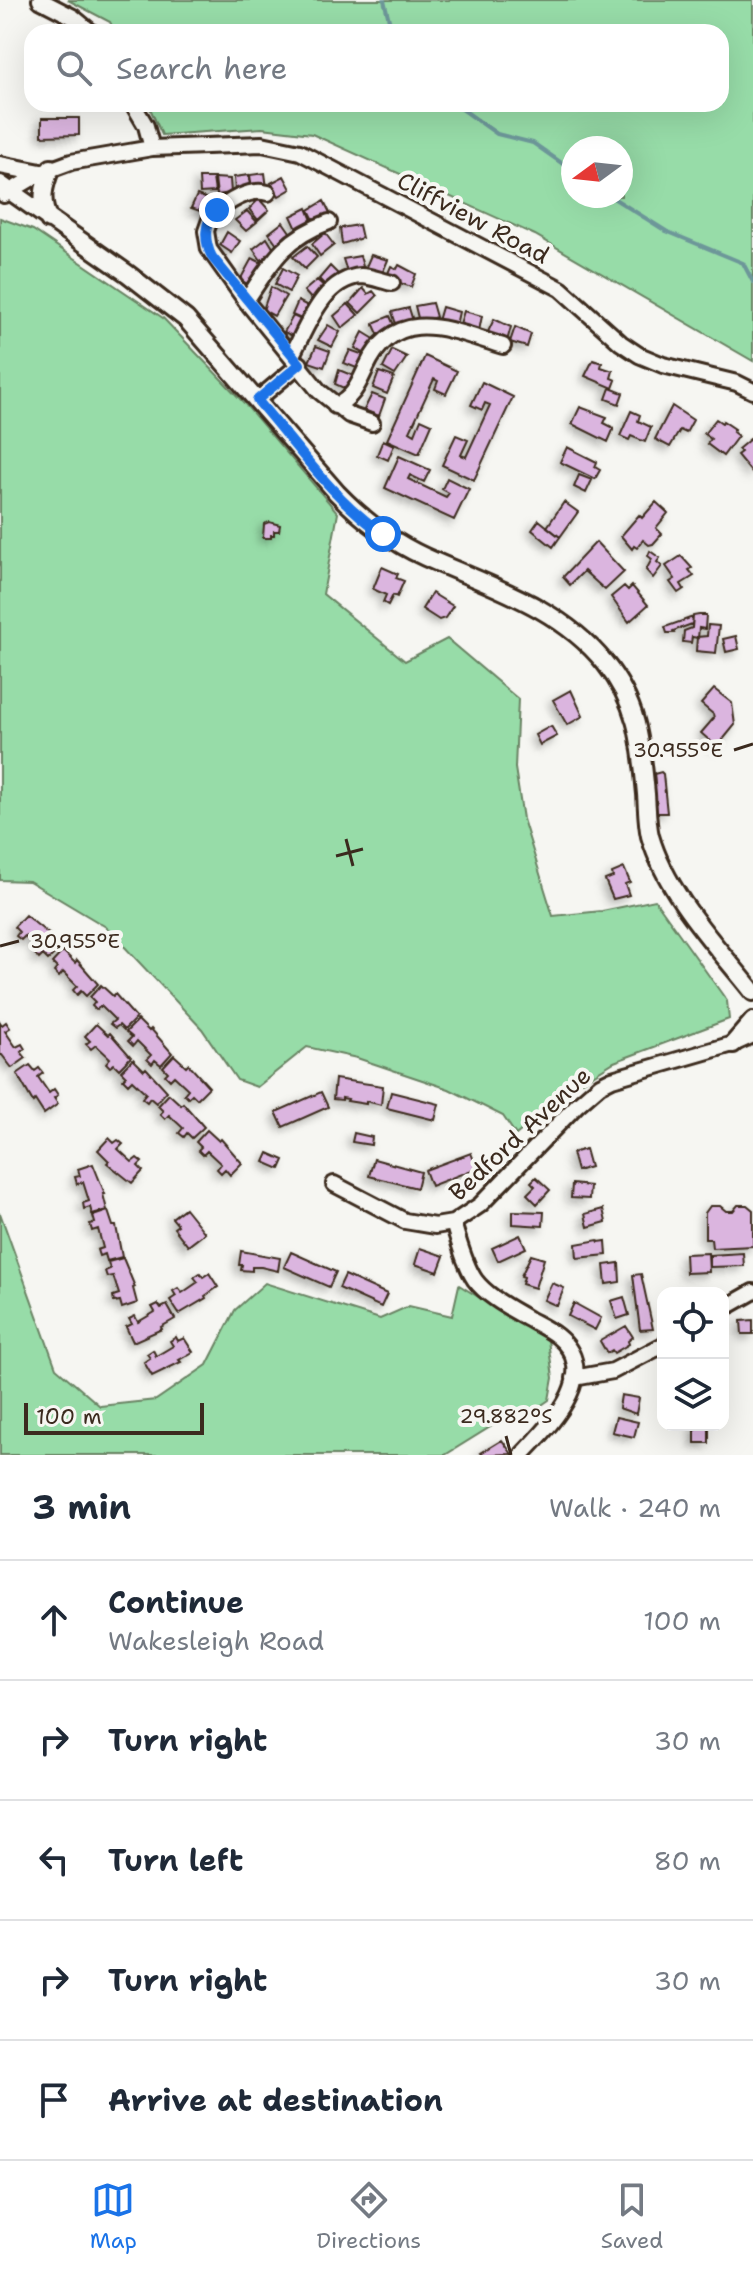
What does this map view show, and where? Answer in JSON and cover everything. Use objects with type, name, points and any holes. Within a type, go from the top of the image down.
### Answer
[{"type":"main road","points":[[0,165],[46,170],[42,201],[50,221]]},
{"type":"main road","points":[[7,193],[128,274],[186,319],[362,518],[424,556],[517,595],[562,623],[604,661],[631,704],[639,728],[649,833],[659,862],[680,897],[753,992]]},
{"type":"main road","points":[[733,1044],[753,1021]]},
{"type":"street","points":[[40,0],[81,24]]},
{"type":"street","points":[[138,112],[146,126],[152,148]]},
{"type":"street","name":"Cliffview Road","points":[[7,193],[46,170],[71,162],[152,148],[262,144],[300,152],[561,289],[621,343],[639,355],[737,383],[753,391]]},
{"type":"street","points":[[268,193],[249,193],[217,210],[208,221],[206,239],[209,249],[246,301],[319,391],[349,415],[372,423]]},
{"type":"street","points":[[246,301],[286,245],[307,230],[329,222]]},
{"type":"street","points":[[257,400],[296,360],[319,306],[334,287],[360,276],[392,283]]},
{"type":"street","points":[[335,406],[352,395],[379,343],[398,331],[427,325],[503,346]]},
{"type":"street","name":"Bedford Avenue","points":[[334,1184],[405,1221],[435,1226],[453,1223],[480,1205],[600,1085],[753,1035]]},
{"type":"street","name":"Bedford Avenue","points":[[453,1223],[476,1281],[495,1298],[557,1336],[569,1353],[574,1378]]},
{"type":"street","points":[[729,1306],[753,1292]]},
{"type":"street","points":[[522,1455],[562,1410],[571,1394],[574,1378],[613,1371],[657,1348]]},
{"type":"green space","points":[[68,0],[753,0],[753,361],[535,235],[312,134],[262,128],[162,135],[152,112],[729,112],[729,24],[111,24]]},
{"type":"green space","points":[[0,218],[33,230],[163,318],[245,404],[338,513],[323,594],[405,661],[447,639],[518,699],[515,768],[523,819],[553,916],[602,911],[655,900],[727,1001],[729,1019],[614,1062],[570,1089],[516,1135],[503,1116],[449,1089],[357,1058],[307,1047],[257,1087],[237,1080],[202,1029],[106,927],[29,881],[0,880]]},
{"type":"green space","points":[[0,1213],[56,1368],[100,1406],[156,1400],[207,1365],[235,1310],[265,1283],[380,1319],[409,1306],[452,1316],[459,1285],[548,1340],[553,1378],[549,1400],[530,1413],[492,1426],[445,1455],[0,1455]]},
{"type":"building","points":[[42,118],[79,118],[79,135],[42,136]]},
{"type":"building","points":[[265,173],[267,188],[252,190],[250,175]]},
{"type":"building","points":[[249,175],[250,190],[235,191],[234,177]]},
{"type":"building","points":[[284,176],[291,189],[279,196],[271,183]]},
{"type":"building","points":[[199,178],[213,178],[215,192],[200,193]]},
{"type":"building","points":[[215,178],[230,179],[231,193],[217,195]]},
{"type":"building","points":[[197,195],[211,200],[206,213],[191,208]]},
{"type":"building","points":[[259,199],[269,210],[258,220],[249,209]]},
{"type":"building","points":[[324,201],[331,215],[315,222],[309,210]]},
{"type":"building","points":[[307,208],[313,223],[297,229],[291,216]]},
{"type":"building","points":[[247,211],[257,222],[246,231],[235,220]]},
{"type":"building","points":[[283,222],[292,235],[277,244],[269,233]]},
{"type":"building","points":[[359,225],[362,238],[342,244],[340,228]]},
{"type":"building","points":[[227,232],[240,241],[232,253],[220,245]]},
{"type":"building","points":[[325,233],[334,245],[320,256],[312,244]]},
{"type":"building","points":[[267,238],[275,251],[261,260],[253,249]]},
{"type":"building","points":[[307,246],[317,257],[305,269],[293,257]]},
{"type":"building","points":[[371,255],[388,260],[382,274],[365,269]]},
{"type":"building","points":[[360,256],[364,270],[348,275],[343,259]]},
{"type":"building","points":[[252,258],[264,264],[251,286],[240,280]]},
{"type":"building","points":[[399,265],[416,274],[411,287],[386,278],[391,266],[397,269]]},
{"type":"building","points":[[330,266],[341,277],[328,288],[319,279]]},
{"type":"building","points":[[283,268],[297,276],[289,292],[275,284]]},
{"type":"building","points":[[317,280],[327,289],[314,302],[304,291]]},
{"type":"building","points":[[271,287],[286,296],[274,316],[263,310]]},
{"type":"building","points":[[363,288],[368,294],[373,291],[377,296],[360,313],[350,303]]},
{"type":"building","points":[[298,301],[312,308],[306,321],[292,315]]},
{"type":"building","points":[[432,303],[436,317],[419,322],[415,306]]},
{"type":"building","points":[[348,304],[358,315],[342,328],[334,316]]},
{"type":"building","points":[[442,307],[459,312],[456,325],[438,321]]},
{"type":"building","points":[[409,308],[413,321],[397,327],[392,312]]},
{"type":"building","points":[[464,311],[482,316],[479,331],[460,324]]},
{"type":"building","points":[[293,316],[306,322],[299,339],[284,332]]},
{"type":"building","points":[[390,316],[396,330],[379,336],[373,323]]},
{"type":"building","points":[[494,319],[511,327],[507,341],[487,334]]},
{"type":"building","points":[[328,325],[340,332],[332,347],[318,340]]},
{"type":"building","points":[[515,327],[531,334],[527,347],[510,342]]},
{"type":"building","points":[[363,332],[376,340],[367,355],[355,348]]},
{"type":"building","points":[[316,346],[330,351],[324,367],[309,362]]},
{"type":"building","points":[[350,350],[364,355],[359,369],[344,363]]},
{"type":"building","points":[[392,350],[407,357],[395,375],[383,368]]},
{"type":"building","points":[[425,356],[457,371],[446,394],[435,389],[438,381],[434,379],[410,431],[415,434],[421,419],[432,424],[419,454],[387,440]]},
{"type":"building","points":[[593,360],[613,371],[611,378],[616,380],[613,388],[585,376]]},
{"type":"building","points":[[339,370],[354,376],[348,390],[335,384]]},
{"type":"building","points":[[379,372],[394,377],[387,394],[373,388]]},
{"type":"building","points":[[482,382],[513,397],[474,480],[442,465],[456,435],[468,440],[461,455],[466,457],[490,405],[485,403],[482,410],[471,405]]},
{"type":"building","points":[[610,388],[623,393],[619,404],[606,399]]},
{"type":"building","points":[[372,394],[385,399],[379,416],[364,410]]},
{"type":"building","points":[[672,406],[693,420],[686,433],[680,430],[670,447],[655,439]]},
{"type":"building","points":[[580,407],[607,417],[604,423],[614,428],[608,442],[572,424]]},
{"type":"building","points":[[631,411],[640,415],[638,421],[651,427],[645,442],[631,436],[629,440],[620,436]]},
{"type":"building","points":[[716,419],[735,429],[733,432],[738,436],[723,456],[707,444],[711,439],[704,434]]},
{"type":"building","points":[[750,439],[753,443],[752,473],[737,455],[741,452],[738,449]]},
{"type":"building","points":[[383,440],[394,445],[388,460],[377,455]]},
{"type":"building","points":[[567,447],[597,462],[595,467],[600,470],[595,479],[560,462]]},
{"type":"building","points":[[399,456],[430,470],[424,482],[410,475],[408,479],[446,497],[449,493],[442,489],[447,478],[469,489],[454,520],[385,488]]},
{"type":"building","points":[[579,475],[592,480],[586,493],[574,487]]},
{"type":"building","points":[[564,502],[578,512],[560,537],[547,527]]},
{"type":"building","points":[[656,502],[668,513],[656,528],[662,534],[653,544],[649,545],[643,540],[632,549],[621,536],[639,515],[642,518]]},
{"type":"building","points":[[539,520],[560,537],[553,547],[532,530]]},
{"type":"building","points":[[264,524],[280,525],[279,531],[274,531],[271,538],[263,538]]},
{"type":"building","points":[[596,542],[624,572],[605,590],[584,571],[570,585],[563,577]]},
{"type":"building","points":[[650,551],[660,558],[657,562],[662,566],[653,578],[646,570],[652,559],[648,556]]},
{"type":"building","points":[[681,556],[692,568],[689,570],[694,576],[681,584],[684,589],[678,593],[670,582],[675,579],[666,566]]},
{"type":"building","points":[[382,567],[398,574],[396,578],[404,581],[397,597],[393,595],[388,605],[383,602],[386,595],[373,589]]},
{"type":"building","points":[[624,586],[628,590],[632,586],[648,605],[629,622],[611,597]]},
{"type":"building","points":[[432,593],[453,606],[445,618],[439,620],[422,609]]},
{"type":"building","points":[[706,615],[705,629],[699,628],[698,638],[692,637],[691,643],[683,642],[684,631],[692,628],[693,616]]},
{"type":"building","points":[[693,617],[692,624],[667,633],[665,627]]},
{"type":"building","points":[[708,625],[719,626],[716,653],[696,651],[697,637],[707,636]]},
{"type":"building","points":[[736,636],[739,649],[726,652],[723,639]]},
{"type":"building","points":[[714,689],[732,703],[735,725],[717,747],[701,733],[714,718],[701,704]]},
{"type":"building","points":[[571,690],[583,716],[567,725],[553,700]]},
{"type":"building","points":[[551,726],[557,736],[540,745],[535,735]]},
{"type":"building","points":[[661,772],[667,813],[658,813],[656,808],[654,774]]},
{"type":"building","points":[[624,868],[630,882],[625,884],[629,895],[613,899],[605,880]]},
{"type":"building","points":[[25,915],[50,935],[48,937],[60,948],[48,960],[43,955],[39,959],[35,954],[39,950],[25,936],[21,940],[16,936],[19,932],[14,927]]},
{"type":"building","points":[[63,951],[75,963],[77,960],[98,984],[86,996],[81,991],[77,995],[73,990],[77,986],[63,972],[59,977],[54,972],[57,968],[52,963]]},
{"type":"building","points":[[101,985],[113,996],[115,994],[136,1018],[124,1030],[119,1025],[115,1028],[110,1024],[115,1020],[101,1006],[96,1010],[92,1006],[95,1002],[90,997]]},
{"type":"building","points":[[138,1020],[149,1031],[151,1029],[172,1053],[161,1065],[155,1060],[152,1064],[147,1059],[151,1055],[137,1041],[133,1046],[128,1041],[132,1037],[126,1032]]},
{"type":"building","points":[[0,1022],[2,1025],[6,1022],[10,1028],[5,1031],[16,1047],[22,1044],[25,1049],[21,1052],[26,1058],[12,1068],[0,1055]]},
{"type":"building","points":[[96,1024],[108,1035],[110,1033],[131,1057],[119,1069],[114,1064],[110,1067],[106,1063],[110,1058],[96,1045],[91,1049],[86,1044],[90,1041],[85,1036]]},
{"type":"building","points":[[174,1055],[186,1066],[188,1064],[209,1087],[197,1099],[192,1094],[188,1098],[184,1094],[188,1089],[174,1076],[170,1080],[165,1075],[168,1072],[163,1067]]},
{"type":"building","points":[[133,1059],[167,1091],[156,1103],[150,1098],[147,1102],[142,1098],[146,1093],[132,1080],[128,1084],[123,1079],[126,1076],[121,1071]]},
{"type":"building","points":[[30,1065],[35,1071],[39,1068],[43,1073],[38,1077],[49,1093],[54,1089],[58,1095],[54,1098],[58,1104],[44,1114],[35,1100],[33,1102],[17,1074]]},
{"type":"building","points":[[335,1079],[383,1086],[381,1105],[333,1099]]},
{"type":"building","points":[[321,1092],[328,1107],[283,1127],[276,1112]]},
{"type":"building","points":[[391,1092],[439,1104],[435,1120],[387,1108]]},
{"type":"building","points":[[169,1094],[181,1105],[183,1103],[204,1127],[192,1138],[187,1133],[184,1137],[179,1133],[183,1128],[169,1115],[165,1119],[160,1114],[163,1111],[158,1106]]},
{"type":"building","points":[[207,1130],[219,1141],[221,1139],[242,1163],[230,1175],[225,1169],[221,1173],[217,1169],[221,1164],[207,1151],[203,1155],[198,1150],[201,1147],[196,1142]]},
{"type":"building","points":[[354,1133],[372,1137],[371,1145],[352,1142]]},
{"type":"building","points":[[109,1138],[114,1143],[118,1140],[123,1144],[118,1149],[132,1162],[137,1158],[142,1162],[138,1166],[143,1171],[132,1183],[107,1163],[109,1161],[98,1150]]},
{"type":"building","points":[[585,1149],[590,1167],[577,1171],[572,1153]]},
{"type":"building","points":[[268,1153],[284,1160],[280,1169],[264,1162]]},
{"type":"building","points":[[471,1153],[477,1168],[431,1186],[425,1170]]},
{"type":"building","points":[[374,1159],[421,1172],[417,1188],[369,1176]]},
{"type":"building","points":[[93,1164],[105,1194],[107,1210],[92,1214],[90,1207],[84,1209],[83,1203],[89,1201],[83,1182],[77,1184],[75,1177],[80,1176],[78,1169]]},
{"type":"building","points":[[536,1177],[550,1190],[537,1204],[527,1194],[535,1186],[531,1182]]},
{"type":"building","points":[[572,1184],[590,1186],[589,1199],[571,1198]]},
{"type":"building","points":[[738,1205],[747,1205],[753,1210],[753,1246],[712,1248],[711,1239],[705,1239],[705,1213],[710,1206],[733,1211]]},
{"type":"building","points":[[185,1208],[205,1233],[188,1246],[174,1228],[178,1225],[172,1218]]},
{"type":"building","points":[[603,1209],[606,1222],[588,1227],[585,1214]]},
{"type":"building","points":[[108,1211],[113,1226],[116,1226],[122,1257],[107,1261],[105,1254],[99,1256],[97,1250],[103,1248],[98,1229],[92,1231],[90,1224],[95,1223],[93,1216]]},
{"type":"building","points":[[513,1211],[544,1212],[543,1226],[513,1224]]},
{"type":"building","points":[[520,1235],[526,1248],[498,1261],[492,1248]]},
{"type":"building","points":[[606,1241],[607,1255],[577,1258],[576,1244]]},
{"type":"building","points":[[420,1248],[444,1256],[438,1272],[415,1264]]},
{"type":"building","points":[[241,1251],[280,1258],[278,1271],[261,1267],[252,1267],[252,1271],[241,1270]]},
{"type":"building","points":[[291,1252],[336,1272],[329,1287],[284,1267]]},
{"type":"building","points":[[708,1253],[709,1272],[686,1273],[685,1254]]},
{"type":"building","points":[[743,1253],[744,1266],[710,1267],[710,1255]]},
{"type":"building","points":[[531,1255],[544,1259],[535,1288],[522,1284],[524,1277],[521,1276]]},
{"type":"building","points":[[123,1258],[135,1287],[137,1303],[122,1308],[120,1301],[114,1302],[113,1296],[119,1294],[113,1276],[107,1277],[105,1271],[110,1269],[108,1262]]},
{"type":"building","points":[[619,1263],[620,1282],[606,1284],[604,1265]]},
{"type":"building","points":[[200,1273],[203,1277],[209,1273],[218,1287],[179,1314],[170,1300],[176,1296],[173,1291],[178,1288],[182,1293],[198,1282],[194,1277]]},
{"type":"building","points":[[641,1274],[653,1329],[640,1330],[633,1275]]},
{"type":"building","points":[[345,1275],[387,1294],[381,1307],[339,1288]]},
{"type":"building","points":[[552,1283],[564,1288],[557,1306],[544,1300]]},
{"type":"building","points":[[624,1297],[629,1315],[617,1319],[611,1301]]},
{"type":"building","points":[[574,1303],[601,1318],[595,1330],[568,1316]]},
{"type":"building","points":[[158,1304],[161,1308],[167,1305],[175,1319],[162,1329],[133,1342],[126,1327],[132,1324],[129,1319],[135,1316],[138,1322],[155,1312],[152,1307]]},
{"type":"building","points":[[753,1320],[753,1334],[742,1334],[741,1321]]},
{"type":"building","points":[[626,1326],[633,1337],[629,1344],[614,1353],[612,1350],[607,1353],[600,1341]]},
{"type":"building","points":[[176,1337],[178,1341],[184,1338],[193,1352],[179,1360],[181,1362],[152,1376],[144,1362],[150,1358],[147,1354],[153,1350],[156,1356],[173,1346],[170,1341]]},
{"type":"building","points":[[621,1395],[639,1398],[636,1414],[619,1408]]},
{"type":"building","points":[[616,1417],[638,1422],[634,1437],[612,1432]]},
{"type":"building","points":[[695,1431],[709,1431],[709,1443],[695,1443]]},
{"type":"building","points":[[502,1440],[512,1454],[481,1453]]},
{"type":"waterway","points":[[384,0],[390,24]]},
{"type":"waterway","points":[[466,112],[497,134],[533,143],[561,163]]},
{"type":"waterway","points":[[629,208],[666,231],[743,263],[753,282]]},
{"type":"route","points":[[217,210],[208,221],[206,231],[212,257],[300,364],[257,400],[337,493],[383,534]]}]
